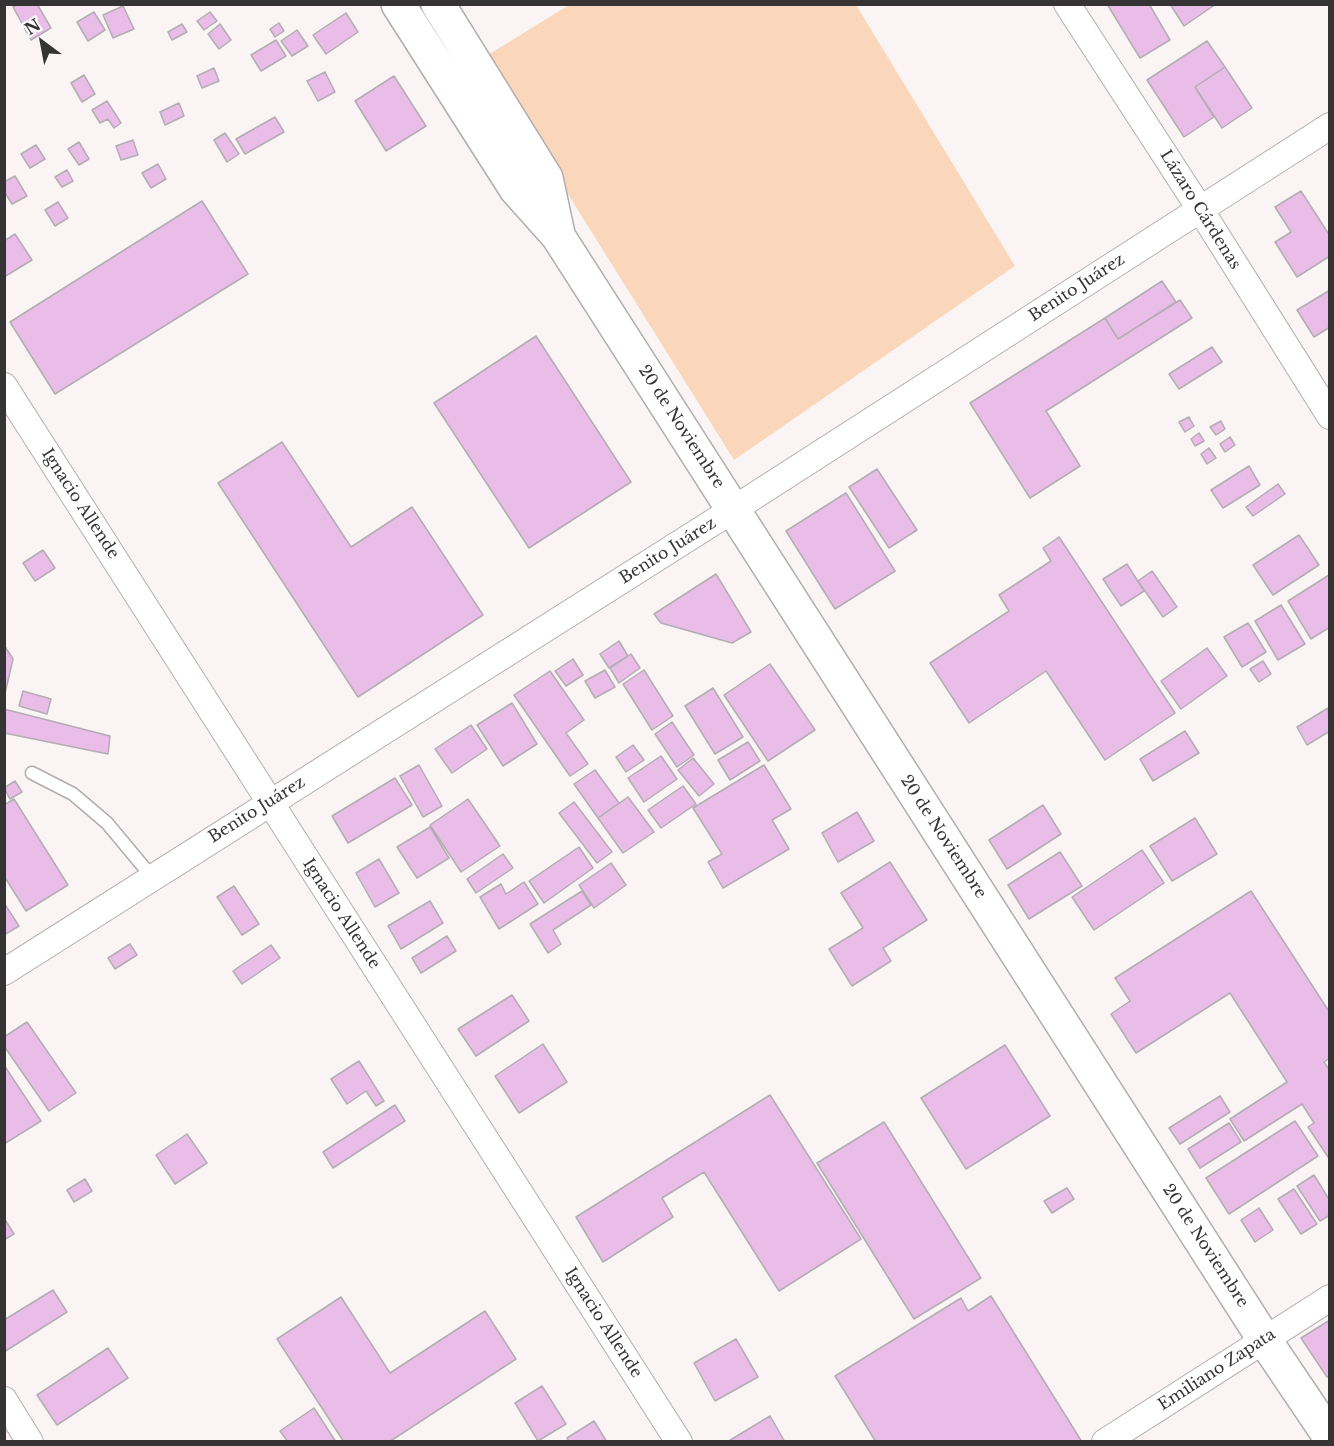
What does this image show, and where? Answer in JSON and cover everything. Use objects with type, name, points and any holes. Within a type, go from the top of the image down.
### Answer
[{"type":"main road","name":"20 de Noviembre","points":[[398,4],[516,189],[558,236],[1264,1340],[1329,1437]]},
{"type":"main road","name":"20 de Noviembre","points":[[438,4],[546,178],[558,236]]},
{"type":"street","name":"Lázaro Cárdenas","points":[[1067,4],[1200,209],[1329,416]]},
{"type":"street","name":"Benito Juárez","points":[[4,972],[734,509],[1329,126]]},
{"type":"street","name":"Ignacio Allende","points":[[4,386],[679,1442]]},
{"type":"street","name":"Emiliano Zapata","points":[[1106,1442],[1329,1298]]},
{"type":"street","points":[[4,1400],[30,1442]]},
{"type":"lane","points":[[32,773],[73,794],[107,823],[152,877]]},
{"type":"shaded area","points":[[569,5],[856,5],[1015,266],[734,460],[483,58]]},
{"type":"building","points":[[18,4],[37,4],[51,28],[31,40],[13,7]]},
{"type":"building","points":[[1107,4],[1149,4],[1170,40],[1140,58]]},
{"type":"building","points":[[1170,4],[1216,4],[1184,26]]},
{"type":"building","points":[[123,6],[134,29],[113,38],[103,15]]},
{"type":"building","points":[[94,12],[105,30],[88,41],[77,22]]},
{"type":"building","points":[[210,12],[217,21],[204,30],[197,21]]},
{"type":"building","points":[[346,13],[358,32],[326,54],[313,35]]},
{"type":"building","points":[[279,23],[284,31],[275,37],[270,29]]},
{"type":"building","points":[[182,24],[187,32],[172,40],[168,32]]},
{"type":"building","points":[[220,24],[231,40],[219,49],[208,34]]},
{"type":"building","points":[[297,30],[308,46],[292,56],[281,41]]},
{"type":"building","points":[[276,40],[286,56],[261,71],[251,55]]},
{"type":"building","points":[[1207,41],[1225,67],[1195,87],[1214,117],[1184,137],[1147,80]]},
{"type":"building","points":[[1225,67],[1252,108],[1222,128],[1195,87]]},
{"type":"building","points":[[214,68],[219,81],[202,88],[197,76]]},
{"type":"building","points":[[325,72],[335,92],[318,101],[307,81]]},
{"type":"building","points":[[84,75],[95,94],[82,102],[71,83]]},
{"type":"building","points":[[394,76],[426,126],[386,151],[355,101]]},
{"type":"building","points":[[107,101],[121,123],[114,128],[108,119],[100,123],[92,110]]},
{"type":"building","points":[[179,103],[184,116],[165,125],[160,112]]},
{"type":"building","points":[[275,117],[284,132],[245,154],[236,139]]},
{"type":"building","points":[[225,133],[239,154],[227,162],[214,140]]},
{"type":"building","points":[[133,140],[138,155],[121,160],[116,146]]},
{"type":"building","points":[[79,142],[89,159],[79,165],[68,149]]},
{"type":"building","points":[[36,145],[45,159],[30,168],[21,154]]},
{"type":"building","points":[[158,164],[166,179],[151,188],[142,173]]},
{"type":"building","points":[[67,170],[73,181],[62,187],[55,177]]},
{"type":"building","points":[[15,176],[27,196],[12,204],[4,191],[4,182]]},
{"type":"building","points":[[1301,191],[1330,236],[1330,256],[1297,277],[1275,242],[1291,232],[1275,207]]},
{"type":"building","points":[[202,201],[248,274],[55,394],[10,322]]},
{"type":"building","points":[[58,202],[68,218],[55,226],[45,210]]},
{"type":"building","points":[[15,234],[32,260],[4,277],[4,241]]},
{"type":"building","points":[[1162,281],[1176,302],[1118,339],[1105,318]]},
{"type":"building","points":[[1330,290],[1330,327],[1314,337],[1297,310]]},
{"type":"building","points":[[1180,300],[1192,318],[1046,411],[1080,466],[1030,498],[970,403],[1105,318],[1118,339]]},
{"type":"building","points":[[536,336],[631,482],[529,548],[434,403]]},
{"type":"building","points":[[1212,347],[1222,362],[1179,389],[1169,374]]},
{"type":"building","points":[[1189,417],[1194,426],[1185,432],[1179,422]]},
{"type":"building","points":[[1221,421],[1225,429],[1216,435],[1210,427]]},
{"type":"building","points":[[1199,433],[1204,441],[1195,446],[1191,439]]},
{"type":"building","points":[[1230,437],[1235,445],[1225,452],[1220,444]]},
{"type":"building","points":[[282,442],[351,547],[412,507],[483,615],[358,697],[218,483]]},
{"type":"building","points":[[1209,448],[1216,458],[1207,464],[1201,454]]},
{"type":"building","points":[[1249,466],[1260,485],[1223,508],[1211,490]]},
{"type":"building","points":[[877,469],[917,530],[889,548],[849,487]]},
{"type":"building","points":[[1278,484],[1285,494],[1253,516],[1246,507]]},
{"type":"building","points":[[846,493],[895,571],[835,609],[786,531]]},
{"type":"building","points":[[1299,535],[1319,565],[1273,595],[1253,565]]},
{"type":"building","points":[[1059,537],[1175,713],[1105,760],[1046,671],[969,723],[930,663],[1009,611],[999,595],[1051,561],[1043,548]]},
{"type":"building","points":[[43,550],[55,568],[35,581],[23,563]]},
{"type":"building","points":[[1127,564],[1144,591],[1121,606],[1103,579]]},
{"type":"building","points":[[1152,571],[1177,607],[1163,617],[1138,581]]},
{"type":"building","points":[[716,574],[751,632],[732,643],[661,623],[654,614]]},
{"type":"building","points":[[1329,575],[1330,627],[1311,639],[1288,601]]},
{"type":"building","points":[[1281,605],[1305,644],[1278,660],[1255,621]]},
{"type":"building","points":[[1248,623],[1266,652],[1242,667],[1224,637]]},
{"type":"building","points":[[619,641],[628,656],[609,668],[600,654]]},
{"type":"building","points":[[4,645],[13,659],[4,698]]},
{"type":"building","points":[[1207,648],[1227,676],[1181,709],[1161,681]]},
{"type":"building","points":[[631,654],[640,668],[619,683],[610,668]]},
{"type":"building","points":[[573,659],[583,675],[566,686],[555,671]]},
{"type":"building","points":[[1263,661],[1271,674],[1259,682],[1250,669]]},
{"type":"building","points":[[770,664],[815,730],[768,761],[724,695]]},
{"type":"building","points":[[605,670],[615,687],[595,698],[585,681]]},
{"type":"building","points":[[644,670],[673,716],[652,730],[623,684]]},
{"type":"building","points":[[550,671],[584,720],[566,733],[588,764],[570,776],[514,695]]},
{"type":"building","points":[[713,688],[743,737],[715,754],[685,706]]},
{"type":"building","points":[[23,691],[51,699],[47,714],[19,706]]},
{"type":"building","points":[[512,703],[537,744],[503,766],[477,725]]},
{"type":"building","points":[[1328,708],[1330,731],[1307,745],[1297,727]]},
{"type":"building","points":[[4,709],[110,736],[108,754],[4,733]]},
{"type":"building","points":[[672,722],[694,755],[677,767],[655,734]]},
{"type":"building","points":[[471,725],[487,749],[452,773],[435,749]]},
{"type":"building","points":[[1185,731],[1199,753],[1153,781],[1140,759]]},
{"type":"building","points":[[748,742],[760,761],[730,780],[718,760]]},
{"type":"building","points":[[633,745],[644,760],[626,772],[616,757]]},
{"type":"building","points":[[661,756],[677,779],[644,802],[628,778]]},
{"type":"building","points":[[693,758],[714,784],[699,796],[678,770]]},
{"type":"building","points":[[419,765],[442,806],[423,817],[400,776]]},
{"type":"building","points":[[764,765],[791,809],[772,820],[789,849],[723,888],[708,862],[722,854],[693,808]]},
{"type":"building","points":[[595,770],[619,803],[598,818],[574,784]]},
{"type":"building","points":[[395,778],[412,805],[348,843],[332,816]]},
{"type":"building","points":[[15,781],[22,792],[10,799],[4,788]]},
{"type":"building","points":[[683,786],[696,804],[661,828],[648,810]]},
{"type":"building","points":[[628,797],[654,832],[623,853],[598,818]]},
{"type":"building","points":[[14,799],[68,885],[26,911],[4,876],[4,805]]},
{"type":"building","points":[[468,799],[500,846],[461,872],[430,825]]},
{"type":"building","points":[[574,802],[612,852],[597,863],[559,813]]},
{"type":"building","points":[[1043,805],[1061,834],[1007,869],[989,840]]},
{"type":"building","points":[[857,812],[874,841],[838,862],[822,833]]},
{"type":"building","points":[[1195,818],[1217,854],[1172,881],[1150,846]]},
{"type":"building","points":[[430,827],[449,858],[417,878],[397,847]]},
{"type":"building","points":[[579,847],[593,868],[544,903],[529,881]]},
{"type":"building","points":[[1142,850],[1164,883],[1094,930],[1072,897]]},
{"type":"building","points":[[1060,852],[1082,886],[1029,919],[1008,885]]},
{"type":"building","points":[[503,854],[513,868],[476,893],[467,879]]},
{"type":"building","points":[[379,859],[399,893],[375,907],[356,873]]},
{"type":"building","points":[[890,862],[927,920],[883,948],[891,961],[852,986],[829,949],[863,928],[841,893]]},
{"type":"building","points":[[611,863],[626,885],[594,908],[579,885]]},
{"type":"building","points":[[524,882],[538,904],[499,929],[480,897],[501,884],[506,894]]},
{"type":"building","points":[[234,886],[259,924],[242,935],[217,897]]},
{"type":"building","points":[[582,891],[591,905],[553,930],[561,944],[548,953],[530,924]]},
{"type":"building","points":[[1251,891],[1330,1013],[1330,1058],[1324,1062],[1330,1071],[1330,1160],[1308,1127],[1314,1123],[1302,1104],[1244,1141],[1230,1119],[1287,1082],[1230,993],[1136,1053],[1111,1014],[1130,1001],[1115,978]]},
{"type":"building","points":[[430,901],[443,923],[401,949],[388,926]]},
{"type":"building","points":[[4,903],[19,926],[4,935]]},
{"type":"building","points":[[447,936],[456,951],[421,973],[412,958]]},
{"type":"building","points":[[130,944],[137,955],[115,969],[108,958]]},
{"type":"building","points":[[271,945],[280,958],[242,984],[233,971]]},
{"type":"building","points":[[512,995],[529,1021],[476,1056],[458,1029]]},
{"type":"building","points":[[27,1022],[76,1093],[49,1111],[4,1046],[4,1037]]},
{"type":"building","points":[[543,1044],[567,1082],[519,1113],[495,1076]]},
{"type":"building","points":[[1005,1045],[1050,1116],[966,1169],[921,1098]]},
{"type":"building","points":[[359,1061],[384,1101],[376,1106],[366,1091],[347,1104],[331,1079]]},
{"type":"building","points":[[4,1065],[41,1121],[4,1144]]},
{"type":"building","points":[[770,1095],[861,1239],[779,1291],[704,1172],[662,1198],[673,1217],[603,1262],[576,1217]]},
{"type":"building","points":[[1220,1096],[1230,1112],[1180,1144],[1169,1128]]},
{"type":"building","points":[[395,1105],[405,1121],[333,1168],[323,1152]]},
{"type":"building","points":[[1295,1121],[1318,1156],[1229,1214],[1206,1178]]},
{"type":"building","points":[[884,1122],[981,1278],[914,1319],[817,1163]]},
{"type":"building","points":[[1229,1123],[1241,1142],[1200,1168],[1188,1149]]},
{"type":"building","points":[[187,1134],[207,1163],[175,1184],[156,1155]]},
{"type":"building","points":[[1314,1175],[1330,1201],[1330,1215],[1320,1221],[1297,1186]]},
{"type":"building","points":[[85,1179],[92,1191],[74,1202],[67,1190]]},
{"type":"building","points":[[1067,1188],[1074,1199],[1052,1213],[1044,1201]]},
{"type":"building","points":[[1294,1189],[1317,1224],[1301,1234],[1278,1199]]},
{"type":"building","points":[[1259,1208],[1273,1230],[1255,1242],[1241,1220]]},
{"type":"building","points":[[4,1218],[14,1234],[4,1240]]},
{"type":"building","points":[[53,1290],[67,1312],[4,1352],[4,1320]]},
{"type":"building","points":[[991,1296],[1082,1442],[876,1442],[835,1376],[961,1298],[968,1311]]},
{"type":"building","points":[[341,1297],[390,1373],[485,1311],[516,1359],[389,1442],[344,1442],[277,1339]]},
{"type":"building","points":[[1330,1320],[1330,1376],[1327,1377],[1301,1338]]},
{"type":"building","points":[[736,1339],[758,1377],[715,1401],[694,1363]]},
{"type":"building","points":[[108,1348],[128,1378],[57,1425],[37,1395]]},
{"type":"building","points":[[542,1386],[566,1424],[538,1441],[515,1403]]},
{"type":"building","points":[[314,1408],[336,1442],[288,1442],[280,1431]]},
{"type":"building","points":[[770,1416],[785,1442],[727,1442]]},
{"type":"building","points":[[594,1421],[607,1442],[569,1442],[567,1438]]}]
